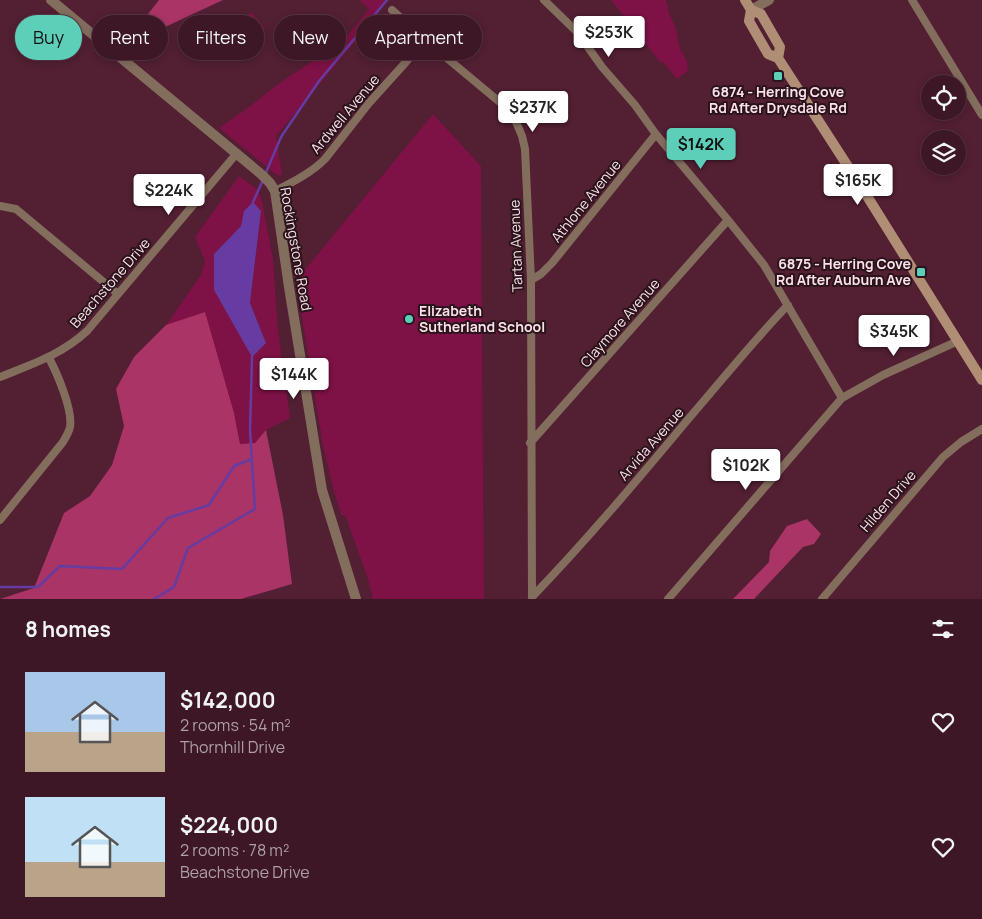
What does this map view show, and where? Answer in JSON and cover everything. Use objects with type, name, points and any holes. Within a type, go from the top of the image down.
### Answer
[{"type":"main road","points":[[748,5],[761,14],[780,47],[778,58],[982,380]]},
{"type":"street","name":"Rockingstone Road","points":[[51,0],[237,153],[270,183],[275,192],[322,490],[356,599]]},
{"type":"street","points":[[544,0],[578,33],[602,67],[764,265],[842,398]]},
{"type":"street","points":[[748,5],[769,0]]},
{"type":"street","points":[[912,0],[982,115]]},
{"type":"street","name":"Tartan Avenue","points":[[392,10],[398,15]]},
{"type":"street","name":"Ardwell Avenue","points":[[275,192],[317,167],[369,103],[408,60]]},
{"type":"street","name":"Tartan Avenue","points":[[449,60],[502,104],[512,115],[520,129],[525,149],[531,280],[530,443],[532,598]]},
{"type":"street","name":"Athlone Avenue","points":[[531,280],[541,274],[552,263],[656,134]]},
{"type":"street","name":"Beachstone Drive","points":[[0,377],[49,358],[70,346],[83,335],[237,153]]},
{"type":"street","points":[[0,206],[16,210],[118,294]]},
{"type":"street","name":"Claymore Avenue","points":[[530,443],[728,220]]},
{"type":"street","name":"Arvida Avenue","points":[[532,598],[691,417],[761,333],[788,306]]},
{"type":"street","points":[[668,599],[842,398],[883,374],[958,341]]},
{"type":"street","points":[[0,520],[63,442],[70,427],[67,404],[49,358]]},
{"type":"street","name":"Hilden Drive","points":[[822,599],[943,457],[961,442],[982,429]]},
{"type":"shaded area","points":[[159,0],[223,0],[191,15],[178,15],[178,21],[168,26],[168,15],[147,15]]},
{"type":"shaded area","points":[[359,0],[388,0],[376,15],[364,15],[369,9]]},
{"type":"shaded area","points":[[611,0],[666,0],[675,26],[680,49],[687,61],[688,71],[677,79],[663,62],[661,63]]},
{"type":"shaded area","points":[[356,25],[356,40],[346,52],[346,37]]},
{"type":"shaded area","points":[[314,60],[340,60],[276,136],[282,174],[278,176],[219,128],[278,84]]},
{"type":"shaded area","points":[[433,114],[481,166],[482,328],[514,329],[515,334],[482,333],[484,599],[373,599],[368,579],[345,515],[341,515],[323,446],[300,305],[303,304],[299,277]]},
{"type":"shaded area","points":[[239,176],[258,190],[262,201],[273,259],[278,330],[290,418],[266,430],[255,443],[240,444],[234,413],[166,325],[201,275],[205,261],[195,237]],"holes":[[[261,212],[250,303],[266,343],[214,254],[241,226]]]},
{"type":"shaded area","points":[[253,202],[261,211],[250,303],[266,343],[252,357],[214,290],[214,254],[241,226],[244,211]]},
{"type":"shaded area","points":[[205,312],[234,413],[240,444],[255,443],[266,430],[283,515],[292,584],[241,599],[0,599],[34,588],[64,513],[90,496],[112,465],[124,426],[116,389],[134,357],[166,325]]},
{"type":"shaded area","points":[[807,519],[821,534],[814,544],[803,547],[754,599],[733,599],[769,562],[770,551],[787,526]]},
{"type":"waterway","points":[[265,175],[281,137],[319,81],[387,0]]},
{"type":"waterway","points":[[253,202],[263,180]]},
{"type":"waterway","points":[[154,599],[174,587],[188,548],[255,509],[250,430],[252,357]]},
{"type":"waterway","points":[[0,587],[38,587],[60,566],[122,569],[168,518],[209,505],[234,466],[252,459]]},
{"type":"place","name":"6874 - Herring Cove Rd After Drysdale Rd","points":[[778,76]]},
{"type":"place","name":"6875 - Herring Cove Rd After Auburn Ave","points":[[921,272]]},
{"type":"place","name":"Elizabeth Sutherland School","points":[[409,319]]}]
